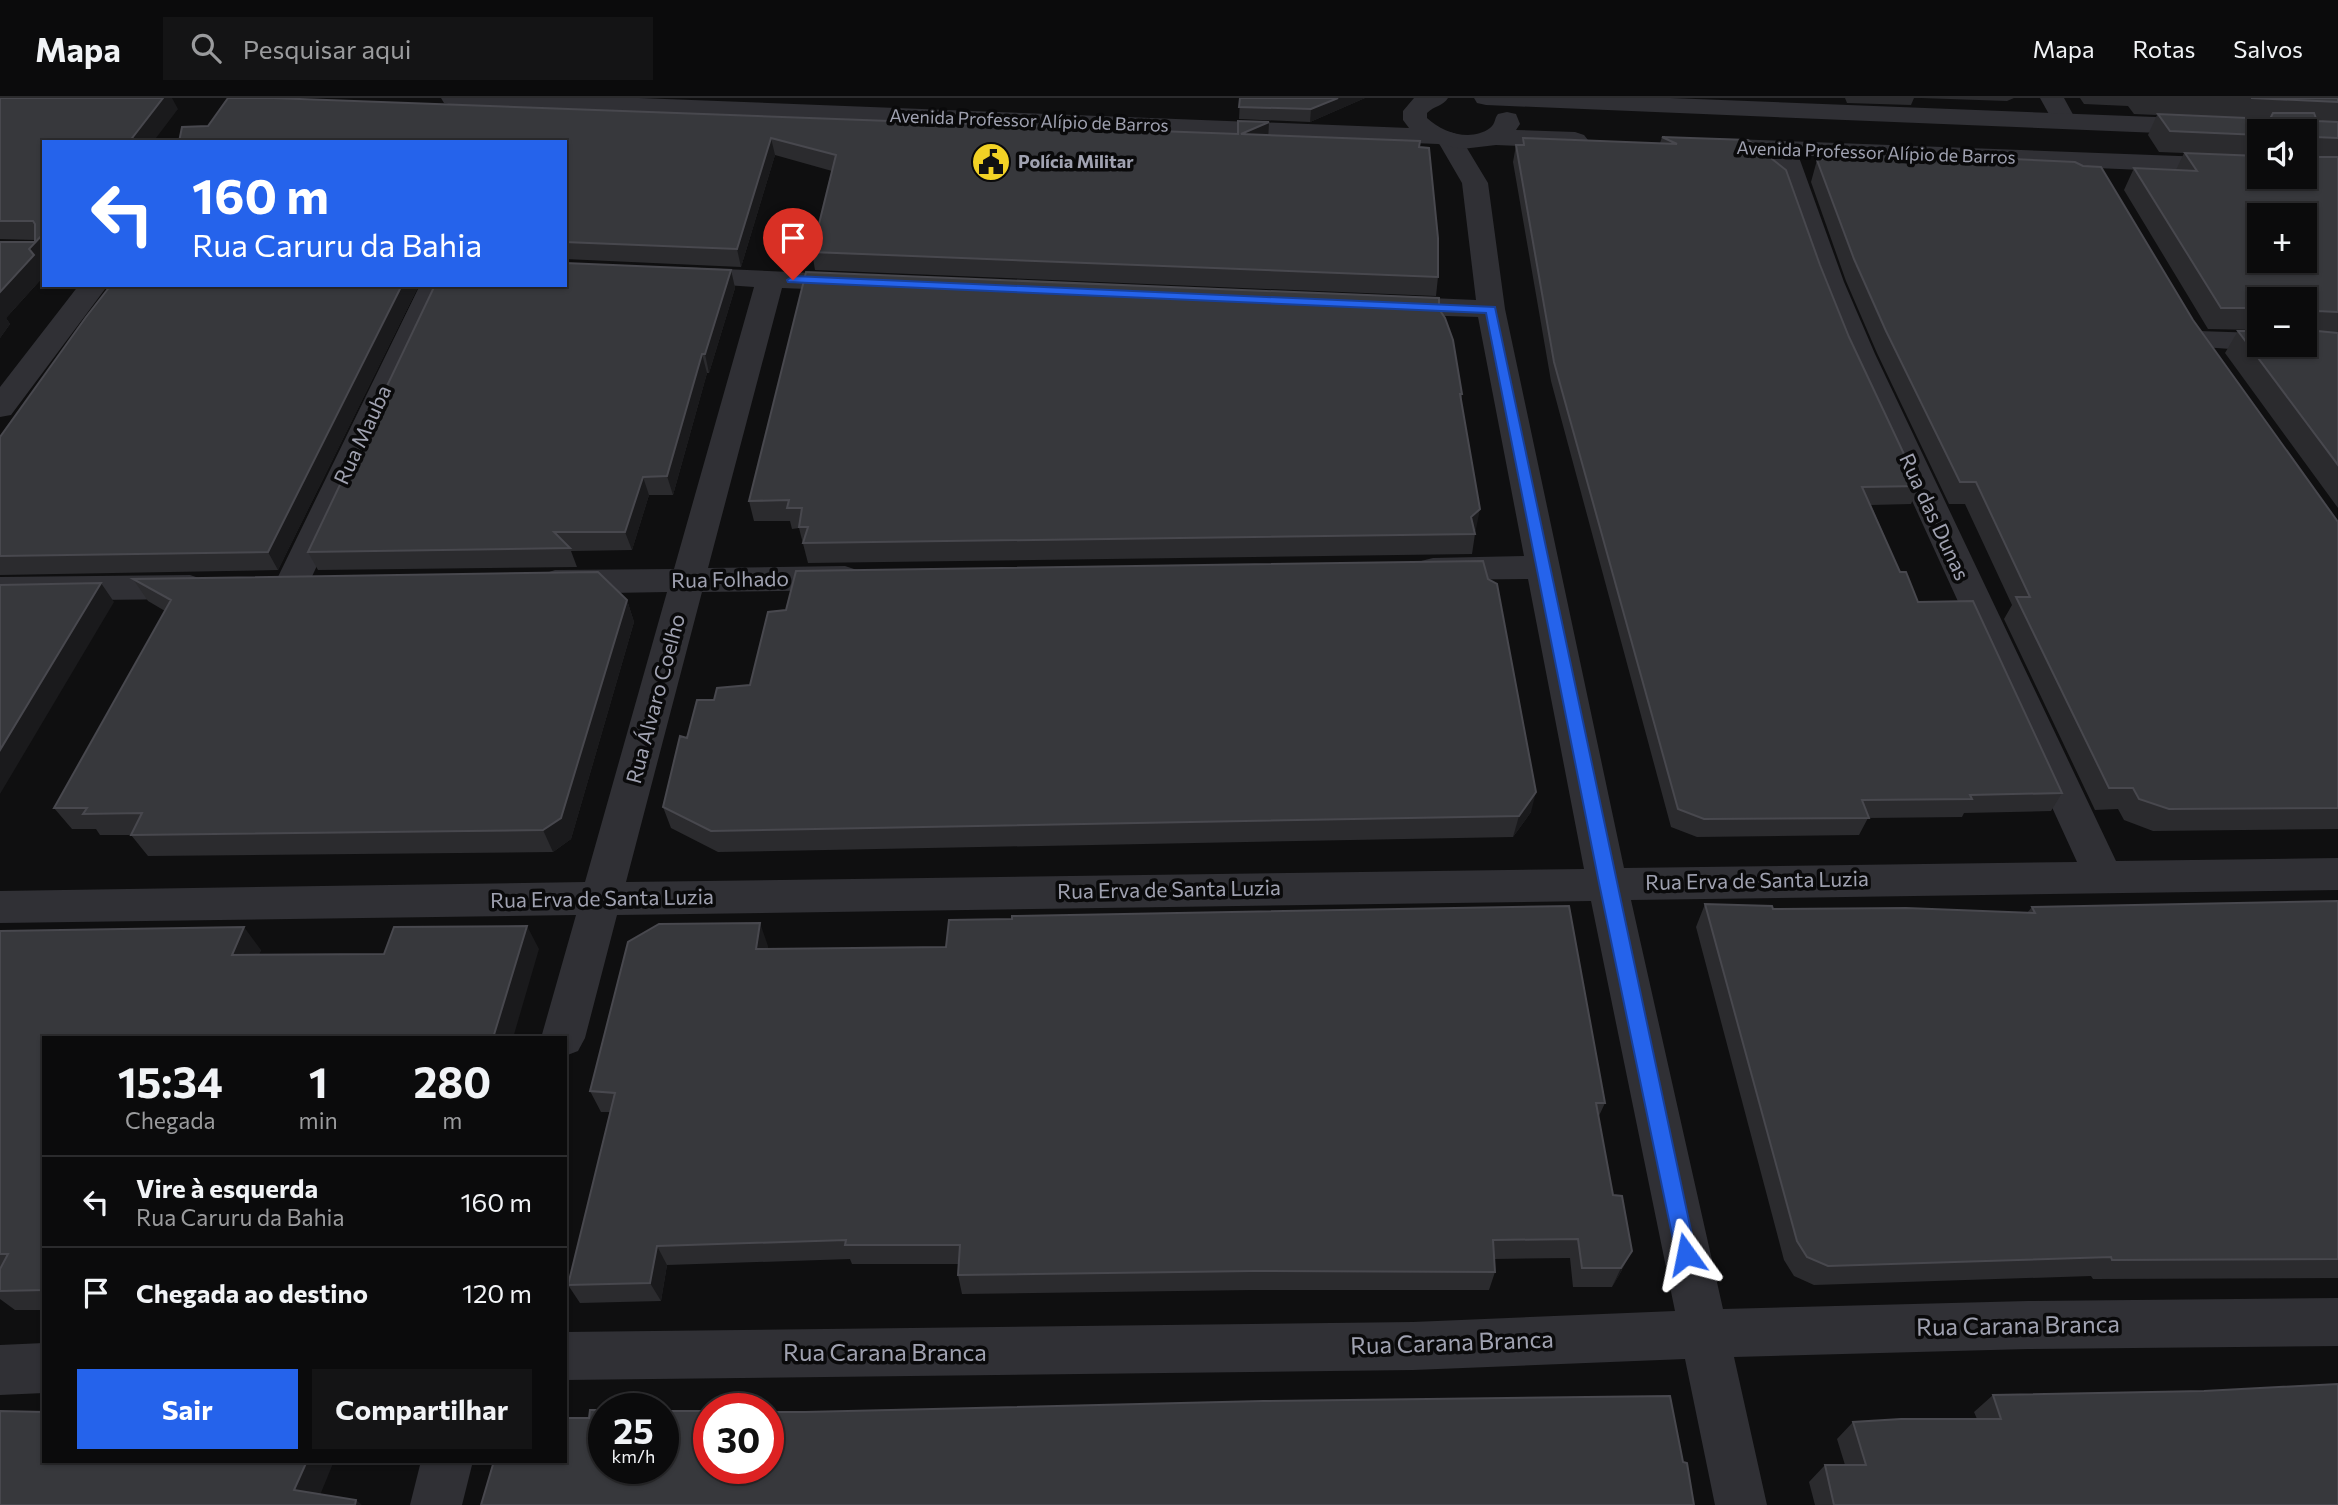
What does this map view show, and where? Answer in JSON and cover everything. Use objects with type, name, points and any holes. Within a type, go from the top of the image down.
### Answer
[{"type":"street","name":"Avenida Professor Alípio de Barros","points":[[453,98],[1444,139],[1489,138]]},
{"type":"street","points":[[1436,98],[1423,103],[1415,111],[1415,120],[1423,130],[1444,139],[1475,183]]},
{"type":"street","points":[[1477,98],[1500,108],[1508,124],[1489,138],[1475,183],[1491,309],[1607,883],[1741,1505]]},
{"type":"street","name":"Avenida Professor Alípio de Barros","points":[[1486,98],[2058,109],[2228,128]]},
{"type":"street","points":[[1489,138],[1604,142]]},
{"type":"street","name":"Avenida Professor Alípio de Barros","points":[[1686,145],[2247,166]]},
{"type":"street","name":"Rua das Dunas","points":[[1783,149],[1830,282],[1860,354],[2103,876]]},
{"type":"street","points":[[2090,160],[2105,186]]},
{"type":"street","points":[[651,274],[888,284]]},
{"type":"street","name":"Rua Álvaro Coelho","points":[[564,1036],[770,279]]},
{"type":"street","points":[[0,408],[92,287]]},
{"type":"street","name":"Rua Mauba","points":[[327,585],[278,586],[433,287]]},
{"type":"street","points":[[1357,304],[1491,309]]},
{"type":"street","points":[[2221,372],[2191,328],[2247,340]]},
{"type":"street","points":[[1406,569],[1543,567]]},
{"type":"street","name":"Rua Folhado","points":[[520,582],[883,578]]},
{"type":"street","points":[[0,589],[222,586]]},
{"type":"street","name":"Rua Erva de Santa Luzia","points":[[0,907],[2338,874]]},
{"type":"street","name":"Rua Carana Branca","points":[[567,1356],[1413,1346],[2028,1325],[2338,1322]]},
{"type":"street","points":[[0,1370],[42,1368]]},
{"type":"street","points":[[436,1505],[446,1463]]},
{"type":"building","points":[[0,98],[163,98],[131,140],[42,140],[42,235],[29,249],[34,255],[0,292],[0,242],[35,242],[35,224],[33,221],[0,221]]},
{"type":"building","points":[[228,98],[1238,134],[1238,121],[1269,122],[1241,134],[1420,141],[1419,147],[1429,148],[1438,238],[1438,277],[812,252],[836,155],[771,138],[737,249],[567,242],[567,140],[179,140],[182,127],[208,126]]},
{"type":"building","points":[[1240,98],[1338,98],[1311,109],[1239,107]]},
{"type":"building","points":[[2251,98],[2338,98],[2338,102]]},
{"type":"building","points":[[2273,113],[2314,113],[2316,119],[2270,119]]},
{"type":"building","points":[[2158,114],[2270,119],[2247,119],[2247,134],[2170,131]]},
{"type":"building","points":[[2317,121],[2338,122],[2338,138],[2317,137]]},
{"type":"building","points":[[1662,137],[1748,140],[1786,170],[1849,337],[1919,486],[1862,487],[1900,572],[1906,572],[1918,602],[1973,601],[2062,793],[1970,795],[1972,799],[1862,800],[1869,818],[1704,819],[1678,809],[1554,362],[1516,145],[1524,145],[1523,138],[1677,144]]},
{"type":"building","points":[[1860,152],[2075,162],[2083,166],[2101,167],[2193,320],[2338,522],[2338,808],[2169,809],[2139,799],[2133,788],[2109,788],[2016,597],[2030,597],[1976,482],[1960,482],[1854,259],[1817,160]]},
{"type":"building","points":[[2185,153],[2247,156],[2247,189],[2317,189],[2317,157],[2338,157],[2338,312],[2317,311],[2317,287],[2247,287],[2247,308],[2221,308],[2134,168],[2197,171]]},
{"type":"building","points":[[567,263],[731,270],[705,354],[702,354],[667,476],[643,477],[625,532],[554,532],[570,548],[308,552],[434,287],[567,287]]},
{"type":"building","points":[[806,272],[1439,298],[1439,309],[1453,340],[1480,509],[1471,517],[1475,534],[803,543],[808,527],[799,527],[802,508],[787,508],[789,500],[749,501]]},
{"type":"building","points":[[109,287],[401,287],[268,552],[0,556],[0,437]]},
{"type":"building","points":[[2238,331],[2247,331],[2247,343]]},
{"type":"building","points":[[2317,331],[2338,333],[2338,465],[2257,357],[2317,357]]},
{"type":"building","points":[[1483,561],[1488,579],[1497,584],[1536,792],[1519,816],[711,831],[663,807],[680,736],[687,738],[697,700],[714,700],[717,688],[750,685],[768,612],[786,610],[796,571]]},
{"type":"building","points":[[598,572],[627,600],[561,818],[543,830],[131,835],[142,813],[83,814],[87,808],[54,808],[171,600],[133,579]]},
{"type":"building","points":[[101,583],[0,750],[0,585]]},
{"type":"building","points":[[2338,901],[2338,1259],[2112,1260],[2111,1257],[1828,1266],[1807,1257],[1797,1241],[1705,904],[1772,906],[1773,909],[1906,908],[2035,913],[2032,907]]},
{"type":"building","points":[[1569,906],[1605,1103],[1596,1103],[1613,1195],[1622,1196],[1632,1251],[1621,1268],[1582,1268],[1578,1239],[1493,1240],[1495,1272],[1252,1271],[958,1275],[960,1245],[845,1245],[846,1240],[657,1246],[650,1283],[568,1285],[615,1093],[590,1091],[628,942],[659,924],[760,923],[756,949],[946,947],[949,920],[1012,919],[1012,916]]},
{"type":"building","points":[[527,926],[494,1036],[42,1036],[42,1290],[0,1291],[0,1269],[8,1254],[0,1254],[0,931],[244,927],[232,955],[384,954],[394,927]]},
{"type":"building","points":[[2338,1384],[2338,1505],[1834,1505],[1825,1465],[1866,1465],[1853,1422],[2001,1419],[1993,1395],[2204,1391]]},
{"type":"building","points":[[1670,1396],[1683,1462],[1687,1463],[1694,1505],[481,1505],[493,1463],[567,1463],[567,1418],[588,1418],[588,1484],[679,1484],[679,1411],[693,1411],[693,1484],[784,1484],[784,1412],[1263,1401]]},
{"type":"building","points":[[0,1411],[42,1412],[42,1463],[306,1463],[294,1490],[356,1500],[355,1505],[0,1505]]},
{"type":"place","name":"Polícia Militar","points":[[991,162]]},
{"type":"route","points":[[793,280],[1491,309],[1607,883],[1686,1254]]}]
